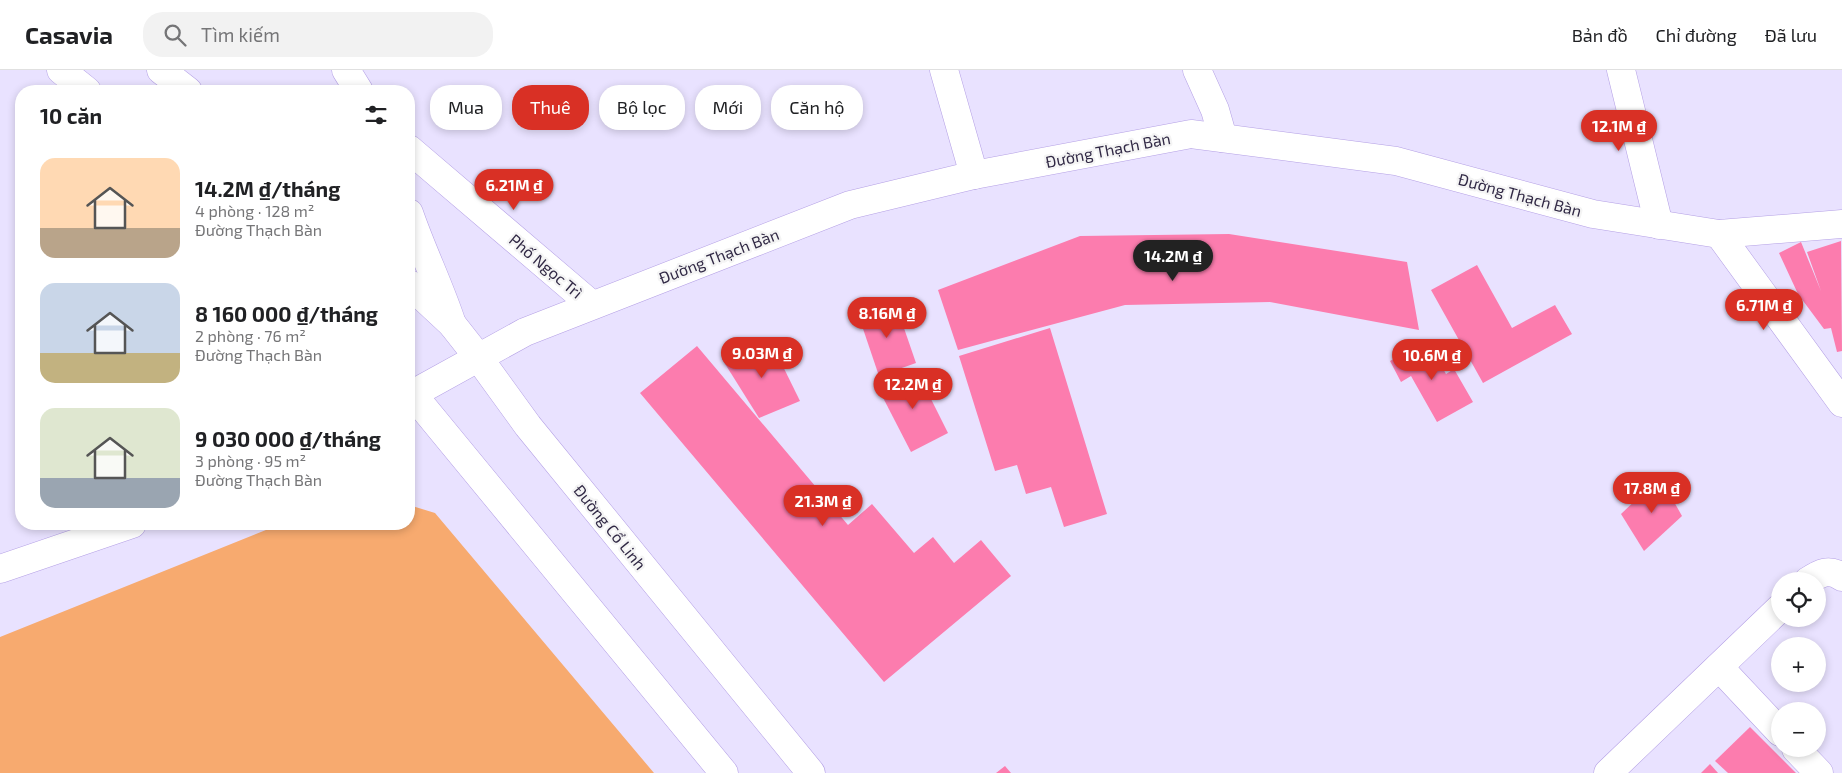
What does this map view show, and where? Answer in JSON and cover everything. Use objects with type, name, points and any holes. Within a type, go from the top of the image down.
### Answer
[{"type":"main road","points":[[61,70],[80,85]]},
{"type":"main road","points":[[161,70],[180,85]]},
{"type":"main road","points":[[346,70],[355,85]]},
{"type":"main road","points":[[944,70],[974,175]]},
{"type":"main road","points":[[1197,70],[1215,110],[1223,138]]},
{"type":"main road","points":[[1621,70],[1659,225]]},
{"type":"main road","name":"Đường Thạch Bàn","points":[[415,391],[525,332],[850,205],[974,175],[1191,134],[1396,161],[1593,214],[1719,234],[1842,224]]},
{"type":"main road","name":"Phố Ngọc Trì","points":[[415,154],[592,305]]},
{"type":"main road","points":[[415,230],[442,293],[452,324]]},
{"type":"main road","points":[[1719,234],[1842,403]]},
{"type":"main road","name":"Đường Cổ Linh","points":[[415,290],[452,324],[528,426],[811,773]]},
{"type":"main road","points":[[415,400],[724,773]]},
{"type":"main road","points":[[0,569],[114,530]]},
{"type":"main road","points":[[1826,573],[1836,573],[1842,577]]},
{"type":"main road","points":[[1608,773],[1771,617]]},
{"type":"main road","points":[[1719,667],[1771,722]]},
{"type":"main road","points":[[1804,757],[1819,773]]},
{"type":"shaded area","points":[[415,507],[435,513],[654,773],[0,773],[0,637],[266,530],[415,530]]},
{"type":"building","points":[[1229,234],[1407,262],[1419,330],[1270,302],[1125,305],[958,350],[938,290],[1080,236]]},
{"type":"building","points":[[1841,241],[1842,351],[1837,352],[1831,328],[1824,329],[1798,294],[1779,253],[1801,242],[1821,291],[1807,252]]},
{"type":"building","points":[[1477,265],[1512,328],[1555,305],[1572,334],[1483,383],[1431,290]]},
{"type":"building","points":[[895,302],[916,363],[879,376],[858,314]]},
{"type":"building","points":[[1050,328],[1107,514],[1064,527],[1051,487],[1026,494],[1017,465],[995,471],[959,356]]},
{"type":"building","points":[[770,340],[800,401],[759,418],[722,359]]},
{"type":"building","points":[[1427,340],[1446,374],[1454,369],[1473,402],[1437,422],[1411,376],[1401,382],[1390,361]]},
{"type":"building","points":[[697,346],[848,525],[872,504],[914,553],[933,537],[954,563],[981,540],[1011,576],[884,682],[640,393]]},
{"type":"building","points":[[916,369],[948,433],[911,452],[878,388]]},
{"type":"building","points":[[1660,477],[1682,516],[1644,551],[1621,514]]},
{"type":"building","points":[[1750,727],[1771,748],[1771,757],[1780,757],[1796,773],[1728,773],[1715,761]]},
{"type":"building","points":[[1710,764],[1718,773],[1701,773]]},
{"type":"building","points":[[1005,766],[1011,773],[996,773]]}]
